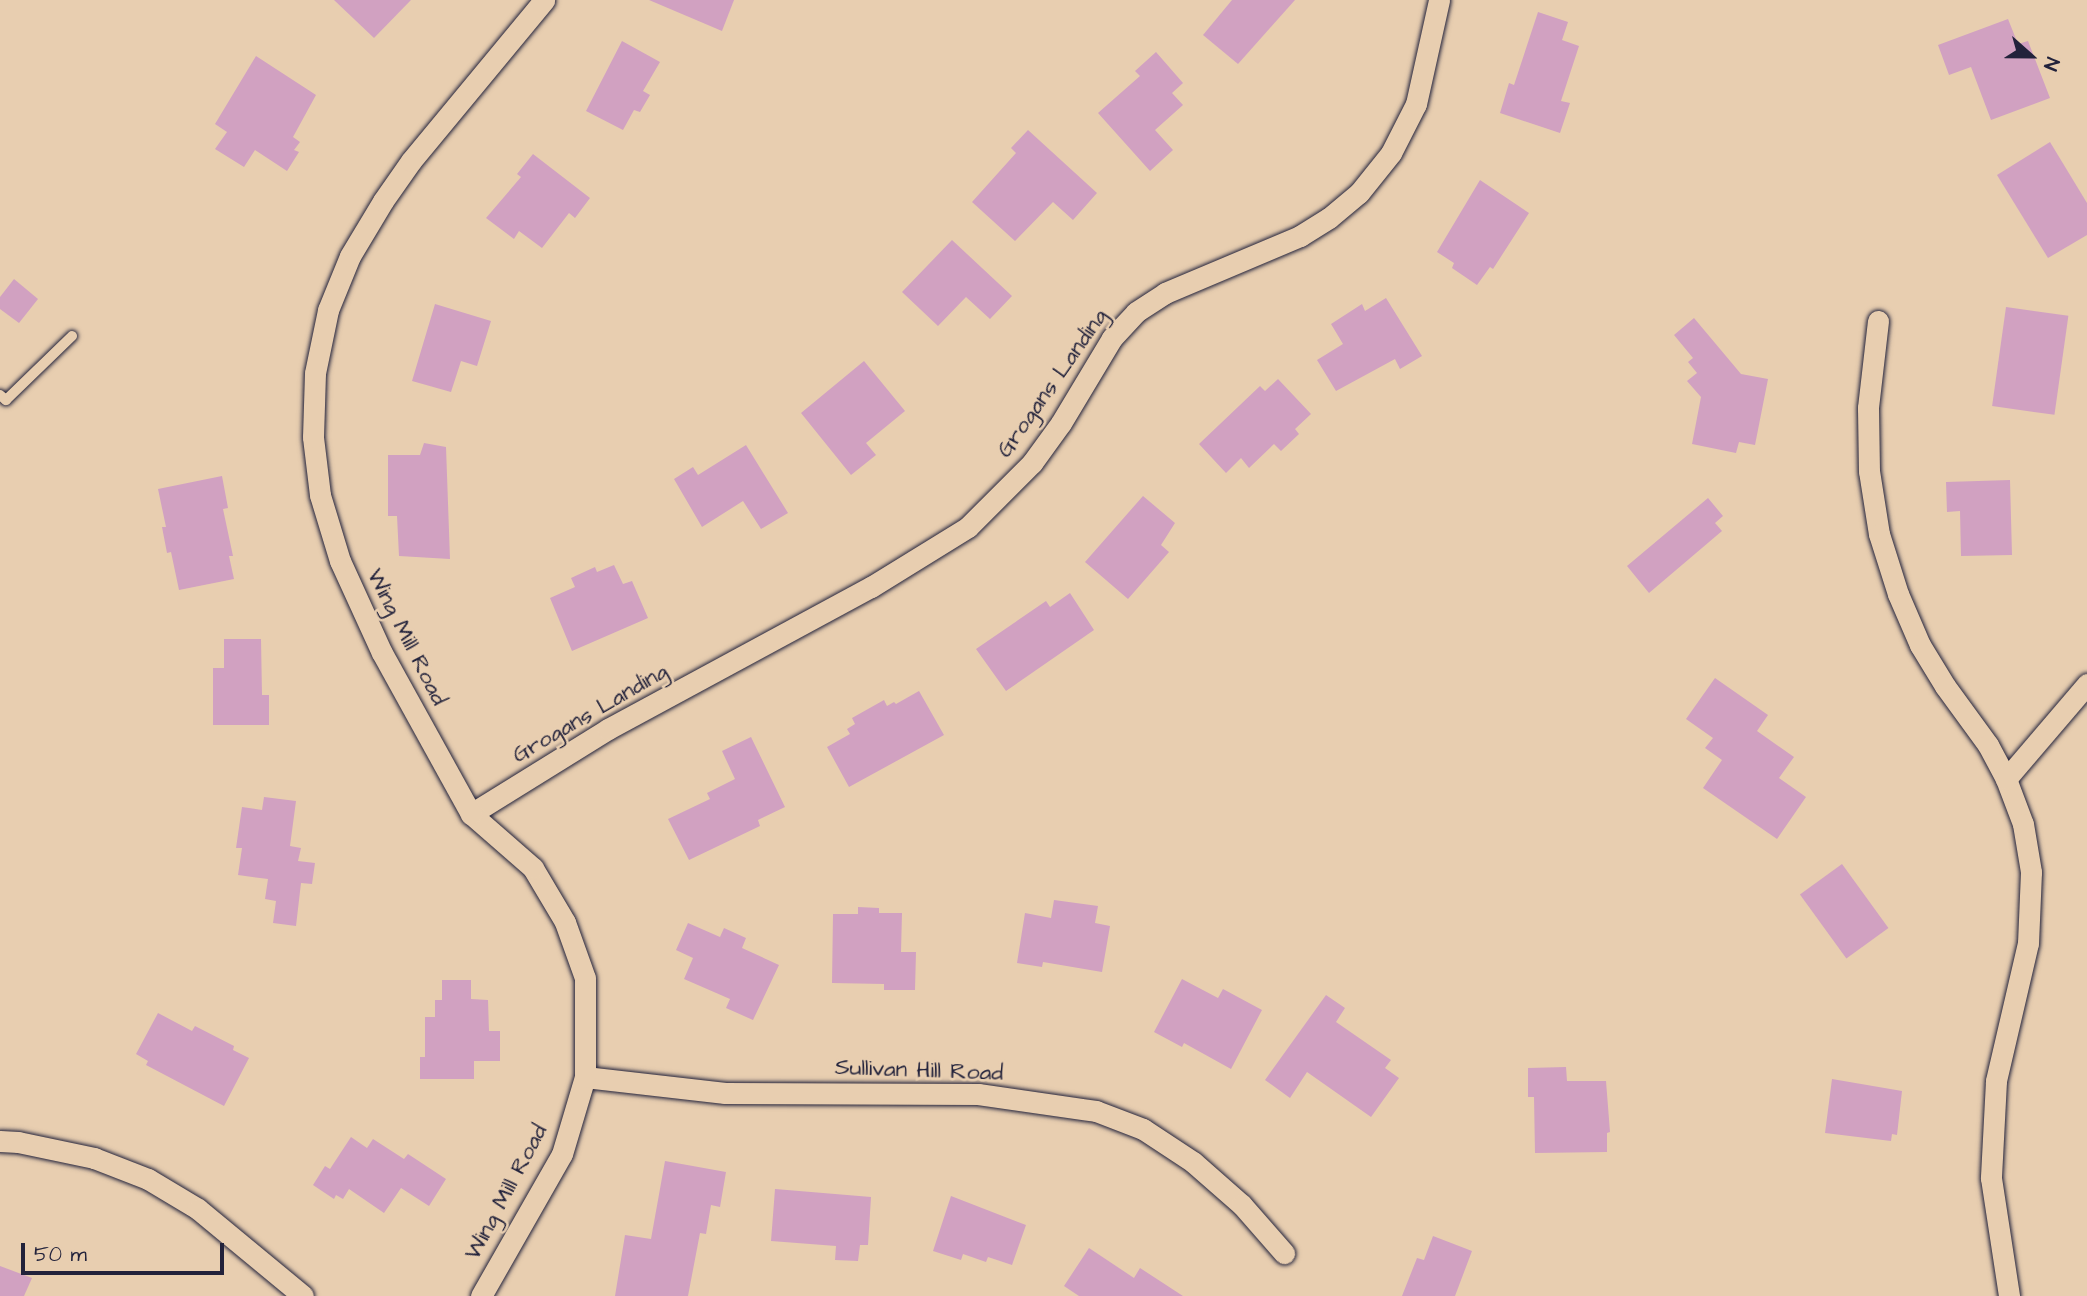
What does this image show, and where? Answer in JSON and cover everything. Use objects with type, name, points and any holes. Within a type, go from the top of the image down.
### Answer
[{"type":"street","name":"Wing Mill Road","points":[[481,1296],[562,1154],[585,1077],[585,978],[565,922],[533,868],[471,814],[382,653],[340,561],[319,483],[313,437],[315,373],[328,310],[345,267],[383,201],[411,161],[544,0]]},
{"type":"street","name":"Grogans Landing","points":[[471,814],[608,729],[871,587],[968,527],[1032,463],[1061,423],[1112,338],[1136,312],[1165,293],[1300,236],[1329,218],[1359,193],[1391,153],[1416,104],[1439,0]]},
{"type":"street","points":[[1878,321],[1868,408],[1869,471],[1879,534],[1898,594],[1920,645],[1945,686],[1988,745],[2007,779],[2023,824],[2031,872],[2028,943],[1996,1081],[1991,1178],[2009,1296]]},
{"type":"street","points":[[2007,779],[2087,684]]},
{"type":"street","name":"Sullivan Hill Road","points":[[585,1077],[725,1093],[978,1094],[1096,1111],[1143,1129],[1193,1162],[1242,1205],[1284,1253]]},
{"type":"street","points":[[0,1142],[18,1142],[94,1158],[148,1179],[198,1209],[303,1296]]},
{"type":"lane","points":[[0,395],[6,400],[72,336]]},
{"type":"building","points":[[334,0],[411,0],[374,38]]},
{"type":"building","points":[[649,0],[734,0],[722,31]]},
{"type":"building","points":[[1232,0],[1295,0],[1238,64],[1203,35]]},
{"type":"building","points":[[1538,12],[1568,22],[1562,40],[1579,46],[1561,101],[1570,103],[1560,133],[1500,113],[1509,83],[1514,85]]},
{"type":"building","points":[[2008,19],[2018,44],[2028,41],[2050,98],[1991,120],[1971,67],[1949,75],[1938,45]]},
{"type":"building","points":[[622,41],[660,62],[643,91],[650,95],[640,112],[634,110],[623,130],[586,111]]},
{"type":"building","points":[[1156,52],[1183,83],[1172,93],[1183,105],[1155,130],[1173,150],[1150,171],[1098,113],[1140,76],[1135,71]]},
{"type":"building","points":[[256,56],[316,95],[293,137],[300,142],[294,150],[299,152],[287,171],[255,150],[244,167],[215,149],[227,132],[215,124]]},
{"type":"building","points":[[1028,130],[1097,193],[1073,220],[1053,202],[1015,241],[972,202],[1016,153],[1011,148]]},
{"type":"building","points":[[2050,142],[2087,203],[2087,235],[2048,258],[1997,175]]},
{"type":"building","points":[[533,154],[590,198],[575,218],[569,213],[542,248],[519,231],[514,239],[486,218],[521,177],[517,174]]},
{"type":"building","points":[[1480,180],[1529,213],[1493,269],[1490,267],[1477,285],[1452,268],[1454,263],[1437,252]]},
{"type":"building","points":[[952,240],[1012,296],[990,319],[966,297],[938,326],[902,292]]},
{"type":"building","points":[[14,279],[38,299],[19,323],[0,309],[0,297]]},
{"type":"building","points":[[1386,298],[1422,356],[1400,369],[1395,359],[1336,391],[1317,360],[1343,344],[1331,324],[1362,304],[1365,311]]},
{"type":"building","points":[[435,304],[491,321],[477,366],[461,361],[451,392],[412,381]]},
{"type":"building","points":[[2006,307],[2068,316],[2054,415],[1992,406]]},
{"type":"building","points":[[1694,318],[1741,374],[1768,379],[1755,445],[1739,442],[1736,453],[1692,444],[1701,397],[1687,381],[1697,373],[1688,362],[1693,358],[1674,335]]},
{"type":"building","points":[[864,361],[905,411],[866,443],[876,455],[851,475],[801,413]]},
{"type":"building","points":[[1278,379],[1311,414],[1295,429],[1299,434],[1281,451],[1274,444],[1249,468],[1241,458],[1226,473],[1199,444],[1260,386],[1265,391]]},
{"type":"building","points":[[424,443],[446,447],[450,559],[399,556],[397,516],[388,516],[388,455],[420,455]]},
{"type":"building","points":[[746,445],[788,513],[761,529],[743,501],[702,527],[674,479],[693,467],[698,475]]},
{"type":"building","points":[[222,476],[228,508],[223,509],[233,556],[229,556],[234,579],[179,590],[171,552],[167,553],[162,527],[166,527],[158,489]]},
{"type":"building","points":[[2010,480],[2012,555],[1961,556],[1960,511],[1947,512],[1946,482]]},
{"type":"building","points":[[1143,496],[1175,523],[1161,545],[1169,552],[1128,599],[1085,562]]},
{"type":"building","points":[[1708,498],[1723,516],[1715,523],[1722,531],[1649,593],[1627,566]]},
{"type":"building","points":[[614,565],[623,584],[632,581],[648,618],[572,651],[550,598],[575,587],[571,578],[595,567],[597,572]]},
{"type":"building","points":[[1070,593],[1094,630],[1006,691],[976,649],[1046,601],[1050,607]]},
{"type":"building","points":[[224,639],[261,639],[262,695],[269,695],[269,725],[213,725],[213,668],[224,668]]},
{"type":"building","points":[[1715,678],[1768,715],[1757,731],[1794,757],[1779,778],[1806,797],[1777,839],[1703,788],[1722,760],[1705,748],[1713,738],[1686,719]]},
{"type":"building","points":[[919,691],[944,735],[849,787],[827,747],[850,734],[847,729],[855,724],[852,718],[884,700],[887,706],[894,702],[896,704]]},
{"type":"building","points":[[751,737],[785,807],[758,820],[760,826],[689,860],[668,819],[710,799],[707,793],[735,779],[722,751]]},
{"type":"building","points":[[264,797],[296,801],[290,846],[301,848],[298,861],[315,863],[312,884],[301,883],[296,926],[273,923],[276,901],[265,899],[268,879],[238,875],[242,848],[236,848],[242,807],[262,810]]},
{"type":"building","points":[[1842,864],[1888,928],[1846,958],[1800,895]]},
{"type":"building","points":[[1054,900],[1098,906],[1095,923],[1110,926],[1102,972],[1043,962],[1042,967],[1017,963],[1025,913],[1051,918]]},
{"type":"building","points":[[858,907],[879,908],[879,913],[902,913],[901,952],[916,952],[915,990],[884,990],[884,984],[832,983],[833,914],[858,914]]},
{"type":"building","points":[[688,923],[720,937],[724,928],[746,938],[742,948],[779,965],[753,1020],[726,1008],[730,999],[684,979],[693,958],[676,950]]},
{"type":"building","points":[[1182,979],[1218,998],[1223,989],[1262,1010],[1231,1069],[1184,1043],[1182,1047],[1154,1032]]},
{"type":"building","points":[[442,980],[471,980],[471,999],[488,1000],[489,1031],[500,1031],[500,1061],[474,1061],[474,1079],[420,1079],[420,1057],[425,1057],[425,1017],[435,1017],[435,1000],[442,1000]]},
{"type":"building","points":[[1326,995],[1345,1008],[1336,1022],[1391,1060],[1385,1068],[1399,1078],[1371,1117],[1307,1072],[1290,1098],[1265,1080]]},
{"type":"building","points":[[158,1013],[192,1031],[195,1026],[234,1046],[233,1050],[249,1058],[224,1106],[146,1065],[148,1061],[136,1054]]},
{"type":"building","points":[[1566,1067],[1567,1081],[1606,1081],[1610,1132],[1607,1133],[1607,1152],[1535,1153],[1534,1097],[1528,1097],[1528,1068]]},
{"type":"building","points":[[1832,1079],[1902,1091],[1897,1135],[1892,1134],[1891,1141],[1825,1133]]},
{"type":"building","points":[[351,1137],[367,1148],[373,1139],[404,1159],[408,1154],[446,1179],[429,1206],[401,1188],[384,1213],[349,1189],[343,1199],[336,1195],[334,1199],[313,1185],[325,1166],[330,1169]]},
{"type":"building","points":[[665,1161],[726,1172],[720,1207],[711,1205],[706,1234],[700,1233],[688,1296],[615,1296],[625,1235],[651,1239]]},
{"type":"building","points":[[775,1189],[871,1197],[868,1245],[860,1245],[858,1261],[835,1260],[836,1246],[771,1241]]},
{"type":"building","points":[[951,1196],[1026,1225],[1012,1265],[988,1257],[986,1262],[963,1254],[961,1260],[933,1251]]},
{"type":"building","points":[[1433,1236],[1472,1251],[1455,1296],[1402,1296],[1417,1258],[1424,1260]]},
{"type":"building","points":[[1089,1248],[1134,1278],[1140,1268],[1183,1296],[1079,1296],[1064,1286]]},
{"type":"building","points":[[0,1266],[32,1278],[24,1296],[0,1296]]}]
